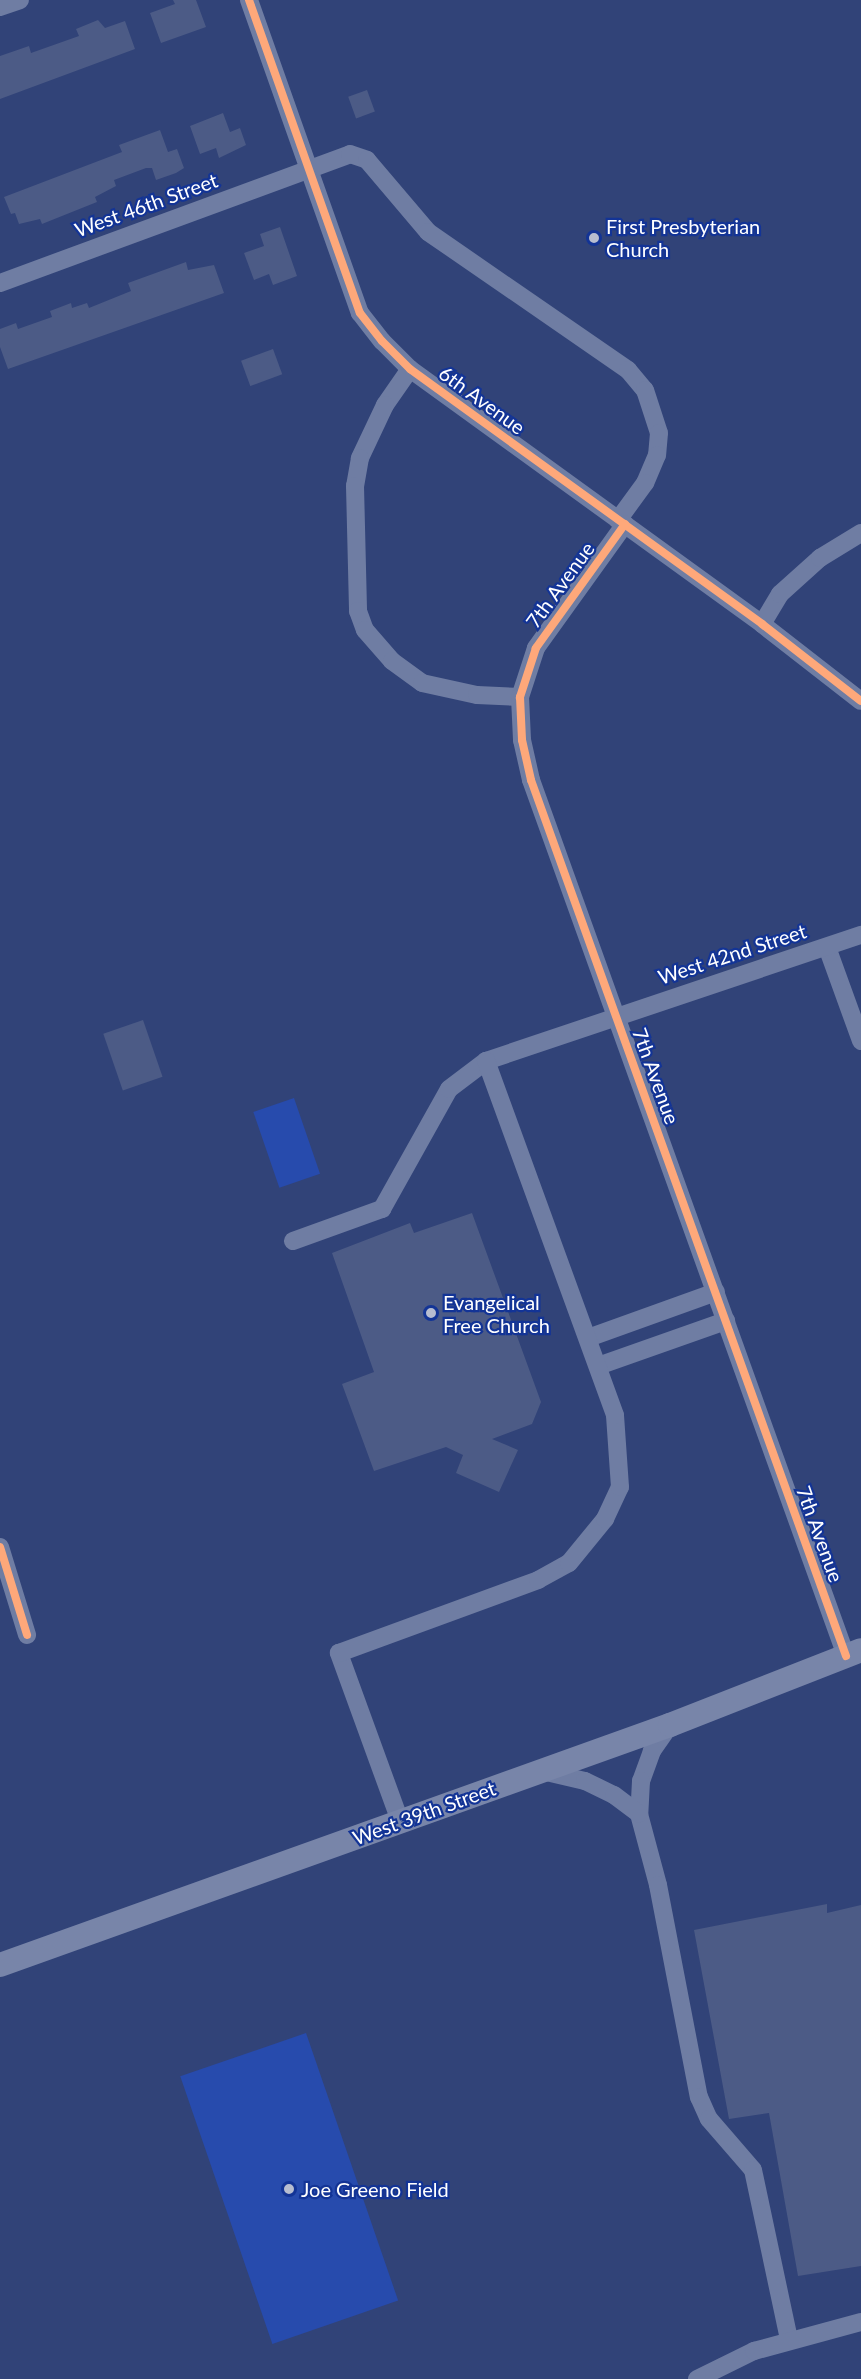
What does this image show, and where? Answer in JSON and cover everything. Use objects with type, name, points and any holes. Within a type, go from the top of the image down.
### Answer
[{"type":"main road","name":"West 39th Street","points":[[0,1965],[670,1725],[856,1652]]},
{"type":"street","points":[[0,7],[20,0]]},
{"type":"street","name":"6th Avenue","points":[[249,0],[307,169],[360,313],[382,341],[410,369],[762,624],[861,701]]},
{"type":"street","name":"West 46th Street","points":[[0,283],[350,154],[367,160],[428,232],[628,370],[645,390],[660,433],[657,454],[645,483],[621,522]]},
{"type":"street","points":[[410,369],[385,405],[360,458],[355,486],[358,611],[365,630],[392,661],[422,683],[477,695],[520,697]]},
{"type":"street","name":"7th Avenue","points":[[621,522],[536,648],[520,697],[522,740],[531,780],[726,1322],[856,1652]]},
{"type":"street","points":[[762,624],[780,594],[820,558],[861,533]]},
{"type":"street","name":"West 42nd Street","points":[[293,1241],[382,1209],[448,1089],[486,1061],[861,935]]},
{"type":"street","points":[[827,946],[861,1041]]},
{"type":"street","points":[[400,1821],[339,1653],[538,1580],[569,1563],[605,1518],[620,1487],[615,1415],[486,1061]]},
{"type":"street","points":[[588,1338],[716,1292]]},
{"type":"street","points":[[598,1366],[726,1322]]},
{"type":"street","points":[[0,1547],[27,1635]]},
{"type":"street","points":[[670,1725],[652,1751],[641,1781],[639,1814],[658,1885],[699,2097],[709,2119],[753,2170],[789,2339]]},
{"type":"street","points":[[542,1771],[585,1781],[615,1795],[639,1814]]},
{"type":"street","points":[[697,2379],[789,2339],[861,2322]]},
{"type":"shaded area","points":[[294,1098],[320,1174],[279,1188],[253,1112]]},
{"type":"shaded area","name":"Joe Greeno Field","points":[[306,2033],[398,2301],[272,2344],[180,2076]]},
{"type":"building","points":[[173,0],[196,0],[206,27],[161,43],[150,13],[175,4]]},
{"type":"building","points":[[98,20],[105,28],[125,21],[135,49],[0,99],[0,56],[29,46],[31,53],[79,36],[76,29]]},
{"type":"building","points":[[367,90],[375,112],[356,118],[348,97]]},
{"type":"building","points":[[223,113],[230,132],[240,128],[246,145],[219,158],[216,148],[200,154],[190,126]]},
{"type":"building","points":[[160,130],[168,152],[177,149],[184,168],[176,173],[156,180],[152,168],[146,168],[114,180],[116,186],[95,197],[97,202],[42,224],[40,219],[19,224],[15,213],[11,214],[4,197],[122,152],[119,145]]},
{"type":"building","points":[[280,227],[297,276],[273,285],[269,274],[254,280],[244,253],[264,246],[260,234]]},
{"type":"building","points":[[186,262],[188,270],[214,265],[224,293],[8,369],[0,347],[0,329],[16,323],[18,329],[52,317],[50,311],[71,303],[72,308],[87,303],[89,308],[131,291],[128,283]]},
{"type":"building","points":[[273,349],[282,374],[250,386],[241,361]]},
{"type":"building","points":[[143,1020],[163,1077],[123,1090],[103,1034]]},
{"type":"building","name":"Evangelical Free Church","points":[[472,1213],[541,1402],[532,1424],[492,1439],[518,1450],[499,1492],[456,1473],[463,1455],[446,1447],[374,1471],[342,1384],[374,1372],[332,1253],[410,1223],[414,1233]]},
{"type":"building","points":[[827,1904],[827,1913],[861,1905],[861,2266],[798,2276],[769,2113],[729,2119],[694,1930]]},
{"type":"cycle path","points":[[249,0],[360,313],[382,341],[410,369],[762,624],[861,701]]},
{"type":"cycle path","points":[[625,524],[536,648],[520,697],[522,740],[531,780],[846,1656]]},
{"type":"cycle path","points":[[0,1547],[27,1635]]},
{"type":"place","name":"First Presbyterian Church","points":[[594,238]]},
{"type":"place","name":"Evangelical Free Church","points":[[431,1313]]},
{"type":"place","name":"Joe Greeno Field","points":[[289,2189]]}]
